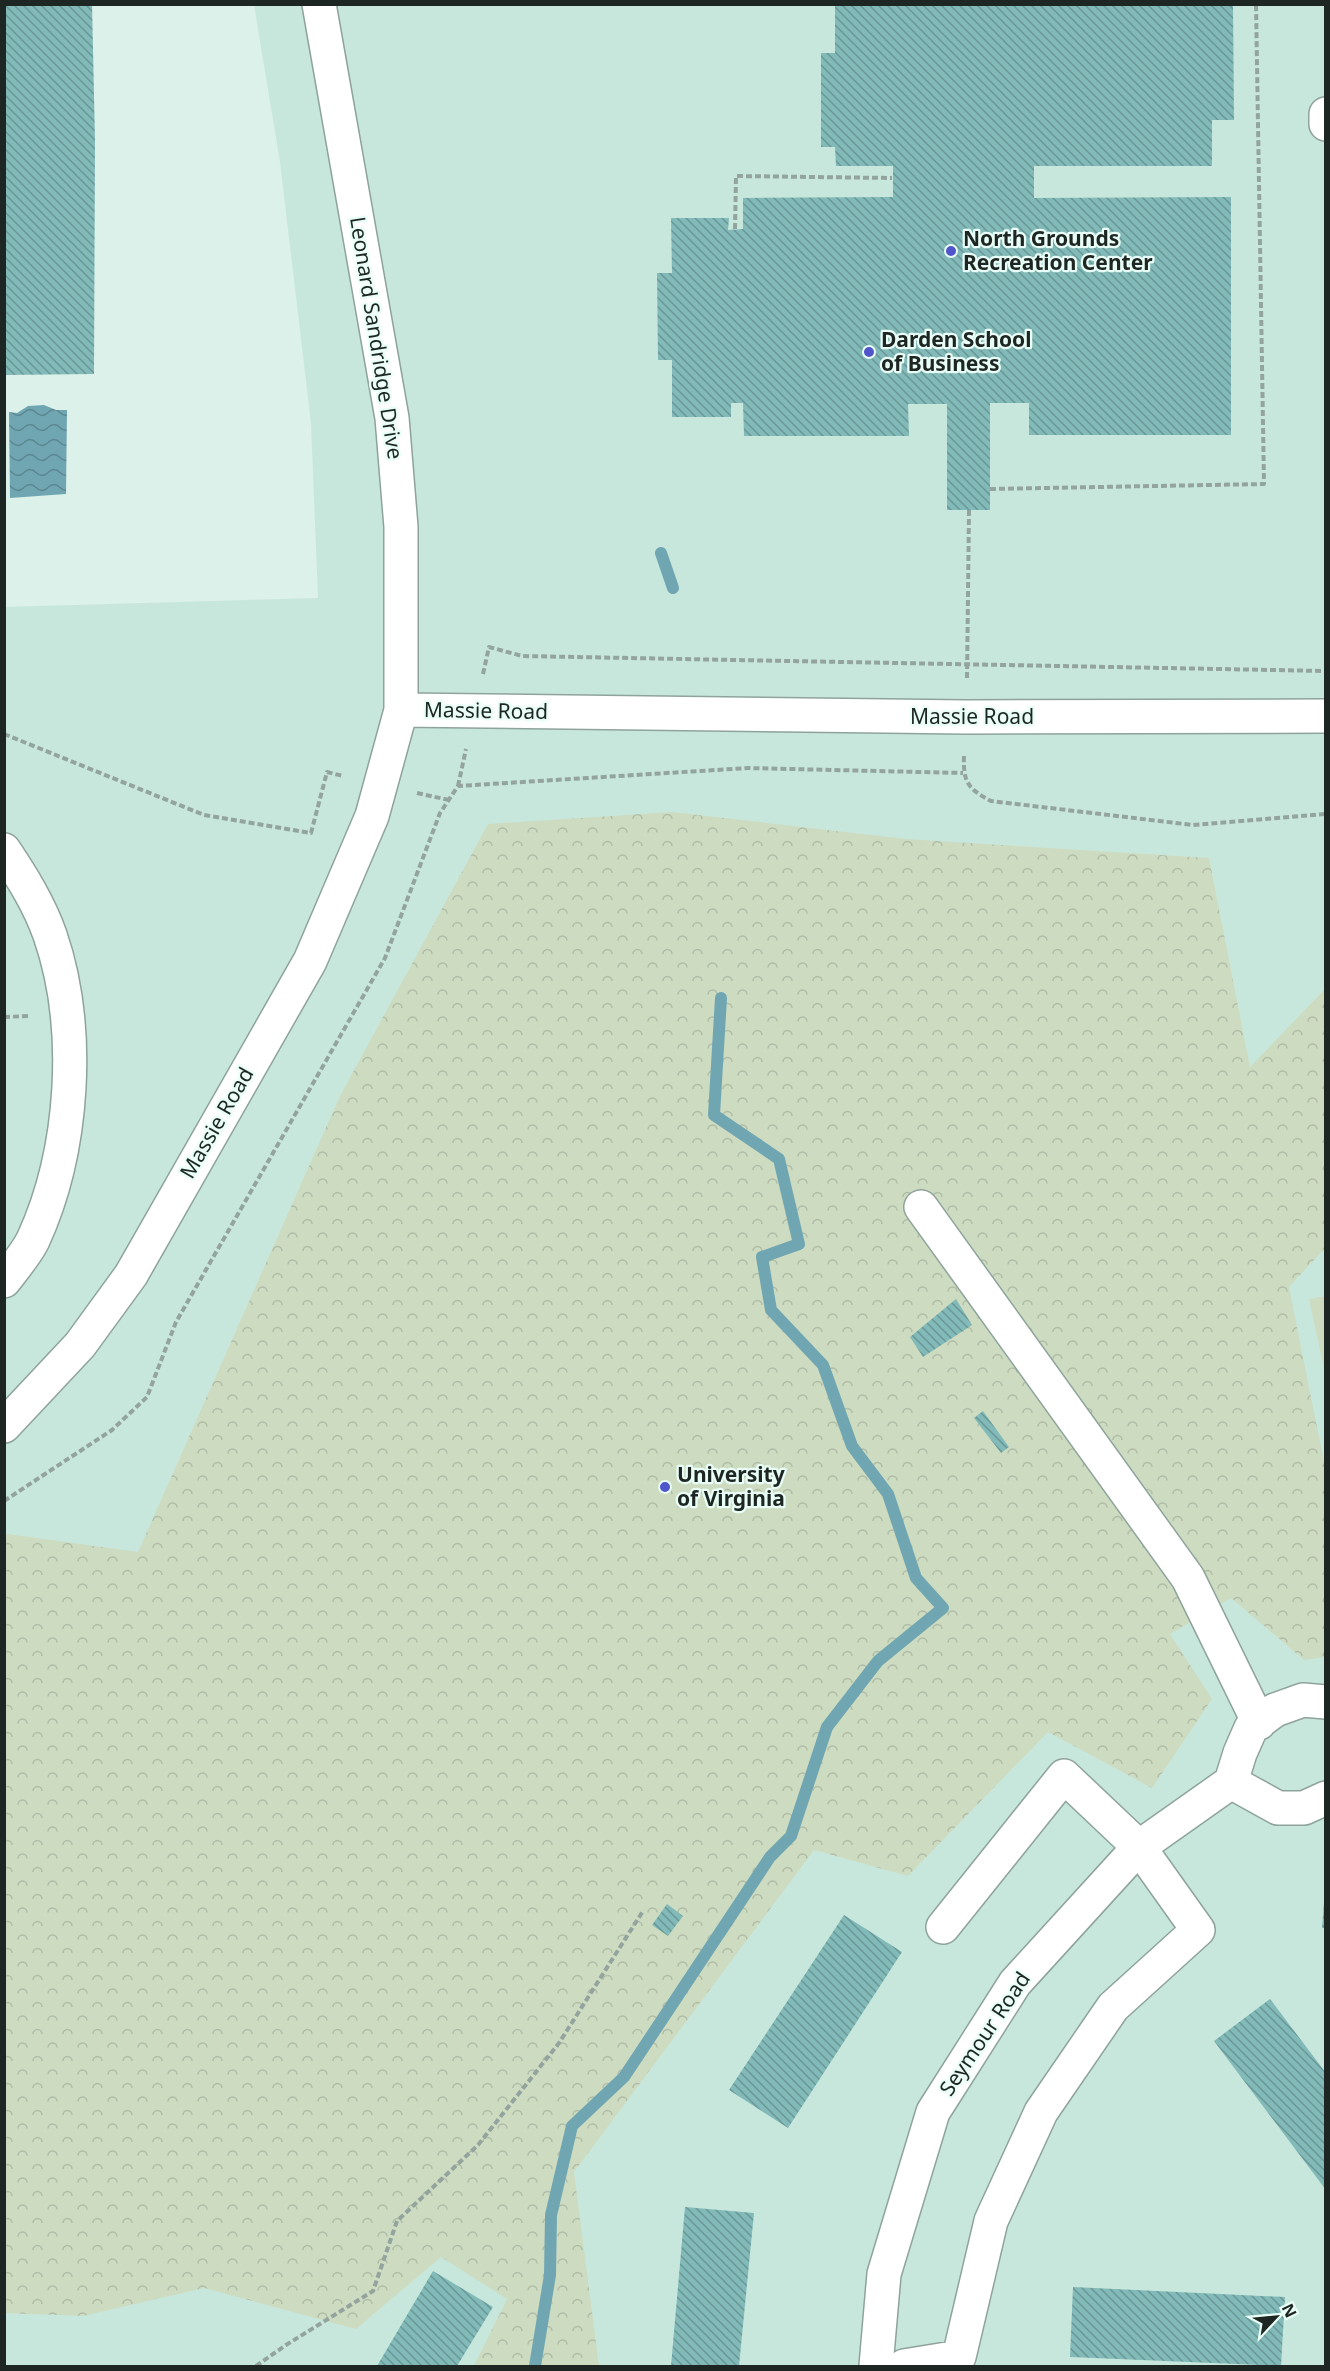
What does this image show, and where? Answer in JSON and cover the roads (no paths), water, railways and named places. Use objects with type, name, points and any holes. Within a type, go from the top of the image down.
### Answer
[{"type":"street","name":"Leonard Sandridge Drive","points":[[319,4],[392,418],[401,527],[401,710]]},
{"type":"street","points":[[1326,114],[1326,124]]},
{"type":"street","name":"Massie Road","points":[[4,1426],[80,1345],[131,1275],[310,961],[372,816],[401,710],[955,717],[1326,716]]},
{"type":"street","points":[[4,850],[32,893],[50,935],[63,986],[70,1065],[65,1131],[55,1184],[32,1242],[4,1281]]},
{"type":"street","points":[[921,1207],[1188,1578],[1259,1723]]},
{"type":"street","points":[[1326,1702],[1303,1700],[1275,1710],[1251,1728],[1231,1782],[1278,1808],[1304,1808],[1326,1798]]},
{"type":"street","points":[[904,2367],[959,2357],[991,2221],[1041,2112],[1113,2007],[1198,1930],[1138,1847],[1064,1776],[943,1927]]},
{"type":"street","name":"Seymour Road","points":[[876,2367],[884,2274],[933,2112],[1015,1983],[1138,1847],[1231,1782]]},
{"type":"water","points":[[44,405],[56,410],[67,410],[66,494],[10,498],[9,412],[17,413],[28,406]]},
{"type":"waterway","points":[[661,553],[673,588]]},
{"type":"waterway","points":[[535,2366],[550,2275],[551,2215],[572,2126],[624,2077],[770,1857],[791,1836],[827,1727],[878,1661],[943,1608],[916,1578],[888,1494],[852,1446],[823,1365],[771,1310],[762,1257],[799,1244],[779,1159],[714,1115],[721,998]]},
{"type":"place","name":"North Grounds Recreation Center","points":[[951,251]]},
{"type":"place","name":"Darden School of Business","points":[[869,352]]},
{"type":"place","name":"University of Virginia","points":[[665,1487]]}]
